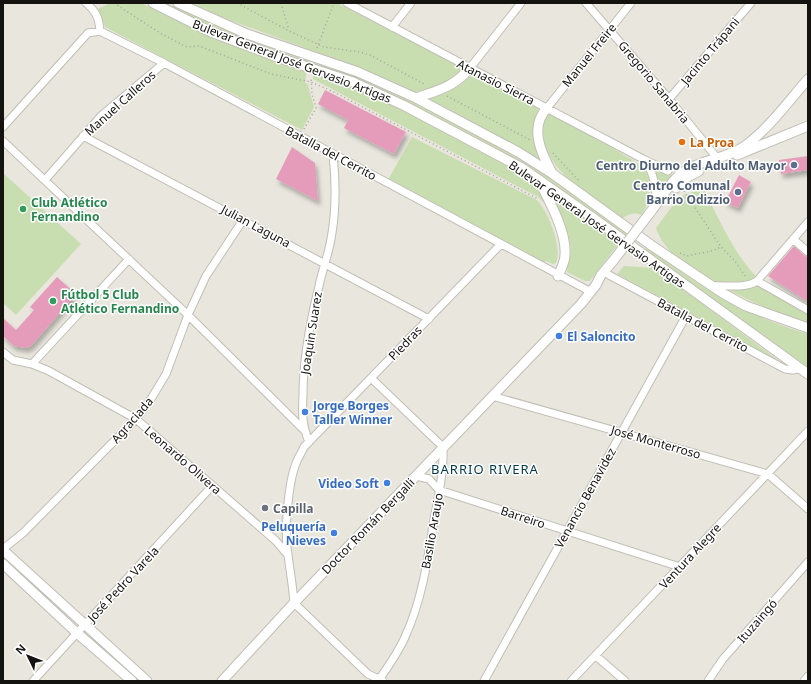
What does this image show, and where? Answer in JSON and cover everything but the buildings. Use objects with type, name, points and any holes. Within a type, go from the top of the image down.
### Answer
[{"type":"main road","name":"Bulevar General José Gervasio Artigas","points":[[153,3],[211,32],[280,58],[353,82],[405,106],[515,164],[537,178],[799,369],[808,374]]},
{"type":"main road","name":"Bulevar General José Gervasio Artigas","points":[[178,3],[247,34],[358,72],[416,98],[518,152],[553,174],[651,245],[711,286],[746,306],[808,328]]},
{"type":"main road","points":[[416,98],[451,85],[459,80],[470,68]]},
{"type":"main road","points":[[651,216],[686,178],[744,147],[765,128],[808,80]]},
{"type":"main road","points":[[547,108],[539,119],[538,137],[544,158],[553,174]]},
{"type":"main road","points":[[651,216],[657,204],[681,173],[692,168],[718,161],[808,126]]},
{"type":"main road","points":[[537,178],[557,219],[565,246],[565,256],[558,276]]},
{"type":"main road","name":"Doctor Román Bergalli","points":[[593,289],[601,276],[615,262],[651,216]]},
{"type":"main road","name":"Doctor Román Bergalli","points":[[222,681],[294,603],[593,289],[609,275],[615,262]]},
{"type":"main road","points":[[3,550],[147,681]]},
{"type":"main road","points":[[3,564],[77,633],[132,681]]},
{"type":"street","points":[[3,127],[88,33],[100,31],[99,19],[96,13],[86,3]]},
{"type":"street","name":"Atanasio Sierra","points":[[347,3],[668,171]]},
{"type":"street","points":[[392,27],[411,3]]},
{"type":"street","points":[[470,68],[521,3]]},
{"type":"street","name":"Gregorio Sanabria","points":[[586,3],[670,99],[718,161]]},
{"type":"street","name":"Manuel Freire","points":[[547,108],[631,3]]},
{"type":"street","name":"Jacinto Trápani","points":[[670,99],[751,3]]},
{"type":"street","name":"Batalla del Cerrito","points":[[100,31],[164,63],[558,276],[593,289]]},
{"type":"street","name":"Manuel Calleros","points":[[45,180],[101,116],[164,63]]},
{"type":"street","name":"Julian Laguna","points":[[83,136],[428,318]]},
{"type":"street","points":[[3,141],[188,315],[304,430]]},
{"type":"street","name":"Joaquin Suarez","points":[[309,442],[304,430],[302,418],[305,352],[313,308],[326,264],[331,237],[334,209],[333,154]]},
{"type":"street","points":[[645,160],[655,181],[657,204]]},
{"type":"street","name":"Agraciada","points":[[3,550],[23,533],[136,419],[151,400],[166,374],[188,315],[206,276],[244,220]]},
{"type":"street","points":[[711,286],[742,286],[756,282],[808,222]]},
{"type":"street","points":[[793,239],[808,252]]},
{"type":"street","name":"Piedras","points":[[309,442],[501,244]]},
{"type":"street","points":[[32,364],[129,259]]},
{"type":"street","name":"Batalla del Cerrito","points":[[609,275],[785,369],[799,369]]},
{"type":"street","points":[[756,282],[808,310]]},
{"type":"street","name":"Venancio Benavidez","points":[[484,681],[686,316]]},
{"type":"street","name":"Leonardo Olivera","points":[[3,352],[14,360],[41,367],[136,419],[276,541],[287,554]]},
{"type":"street","points":[[371,378],[443,447]]},
{"type":"street","name":"José Monterroso","points":[[492,396],[768,474],[808,509]]},
{"type":"street","name":"Ventura Alegre","points":[[571,681],[808,431]]},
{"type":"street","points":[[309,442],[304,447],[296,461],[290,484],[287,554],[293,581],[294,603],[368,674],[380,681]]},
{"type":"street","name":"Basilio Araujo","points":[[380,681],[402,642],[418,604],[440,490],[444,459],[443,447]]},
{"type":"street","name":"Barreiro","points":[[416,476],[429,479],[440,490],[680,567]]},
{"type":"street","name":"José Pedro Varela","points":[[32,681],[212,486]]},
{"type":"street","name":"Ituzaingó","points":[[708,681],[723,659],[808,562]]},
{"type":"street","points":[[596,656],[625,681]]},
{"type":"street","points":[[804,681],[808,676]]},
{"type":"path","points":[[114,3],[160,33],[186,47],[199,46],[271,74],[311,82],[336,93],[538,199],[541,202]]},
{"type":"path","points":[[281,3],[289,31]]},
{"type":"path","points":[[679,185],[688,196],[721,247],[734,260],[746,277],[756,282]]},
{"type":"green space","points":[[110,3],[141,3],[199,31],[277,61],[307,70],[305,82],[308,85],[314,107],[302,130],[105,27],[98,9]]},
{"type":"green space","points":[[160,3],[166,3],[214,25],[265,45],[355,75],[436,113],[503,149],[546,176],[628,232],[625,236],[527,167],[435,116],[389,94],[332,70],[212,28]]},
{"type":"green space","points":[[192,3],[337,3],[460,67],[461,71],[447,82],[427,90],[415,92],[359,68],[224,18]]},
{"type":"green space","points":[[313,73],[354,88],[395,106],[511,166],[534,183],[545,204],[538,197],[313,79]]},
{"type":"green space","points":[[471,75],[474,75],[537,107],[538,111],[535,119],[533,138],[540,160],[429,100],[430,98],[457,87]]},
{"type":"green space","points":[[547,114],[596,139],[637,163],[644,169],[649,180],[650,192],[647,205],[641,215],[632,214],[623,218],[580,188],[566,176],[554,162],[546,147],[543,131]]},
{"type":"green space","points":[[412,137],[537,200],[546,212],[556,239],[558,256],[556,263],[553,264],[546,261],[543,263],[388,180]]},
{"type":"green space","points":[[653,168],[674,176],[659,193]]},
{"type":"green space","name":"Club Atlético Fernandino","points":[[3,173],[81,244],[16,315],[3,303]]},
{"type":"green space","points":[[703,188],[728,237],[743,261],[761,281],[808,307],[808,323],[762,306],[732,292],[677,257],[666,246],[656,228],[679,197]]},
{"type":"green space","points":[[552,194],[620,242],[590,281],[585,281],[567,272],[571,253],[570,243]]},
{"type":"green space","points":[[647,247],[681,272],[727,301],[767,320],[808,334],[808,368],[644,251]]},
{"type":"green space","points":[[624,266],[654,268],[779,361],[617,274]]},
{"type":"place","name":"La Proa","points":[[682,142]]},
{"type":"place","name":"Centro Diurno del Adulto Mayor","points":[[794,165]]},
{"type":"place","name":"Centro Comunal Barrio Odizzio","points":[[738,192]]},
{"type":"place","name":"Club Atlético Fernandino","points":[[23,209]]},
{"type":"place","name":"Fútbol 5 Club Atlético Fernandino","points":[[53,301]]},
{"type":"place","name":"El Saloncito","points":[[559,336]]},
{"type":"place","name":"Jorge Borges Taller Winner","points":[[305,412]]},
{"type":"place","name":"Video Soft","points":[[387,483]]},
{"type":"place","name":"Capilla","points":[[265,508]]},
{"type":"place","name":"Peluquería Nieves","points":[[334,533]]},
{"type":"district","name":"BARRIO RIVERA","points":[[485,469]]}]
